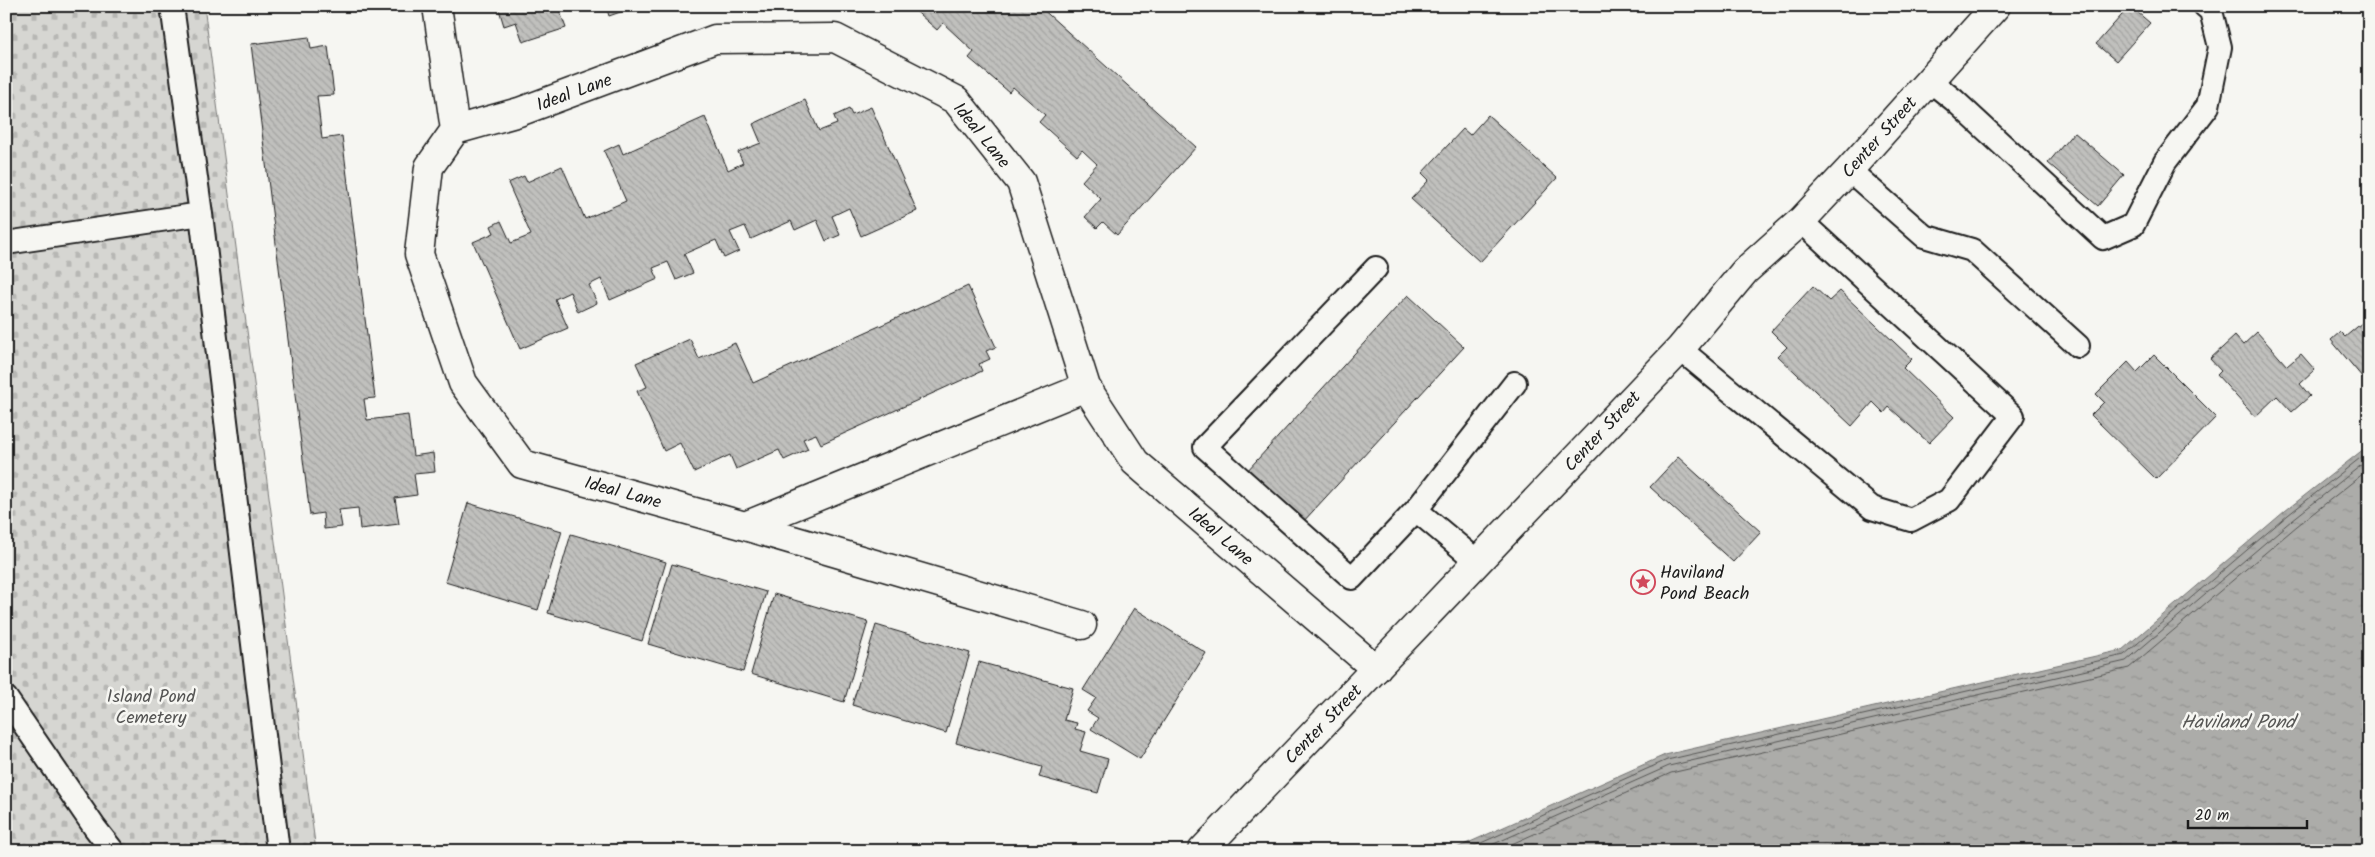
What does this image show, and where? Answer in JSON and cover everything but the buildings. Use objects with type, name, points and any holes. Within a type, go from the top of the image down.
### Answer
[{"type":"street","points":[[437,6],[455,130]]},
{"type":"street","name":"Center Street","points":[[1202,851],[1680,349],[1745,271],[1800,221],[1850,170],[1996,6]]},
{"type":"street","name":"Ideal Lane","points":[[1082,625],[745,526],[522,464],[463,384],[419,254],[429,167],[455,130],[519,112],[715,39],[835,38],[956,100],[1021,182],[1086,387],[1135,462],[1376,669]]},
{"type":"street","points":[[745,526],[1086,387]]},
{"type":"lane","points":[[172,6],[202,214],[278,851]]},
{"type":"lane","points":[[1930,81],[1954,100],[2103,238],[2133,226],[2165,162],[2208,106],[2220,47],[2211,11],[2204,6]]},
{"type":"lane","points":[[1850,170],[1924,236],[1972,250],[2078,346]]},
{"type":"lane","points":[[6,243],[202,214]]},
{"type":"lane","points":[[1680,349],[1872,508],[1910,520],[1949,500],[2013,416],[1800,221]]},
{"type":"lane","points":[[1376,268],[1205,447],[1352,578],[1416,510],[1515,383]]},
{"type":"lane","points":[[1416,510],[1478,562]]},
{"type":"lane","points":[[6,698],[95,828],[113,851]]},
{"type":"green space","name":"Island Pond Cemetery","points":[[6,6],[204,6],[316,851],[6,851]]},
{"type":"water","name":"Haviland Pond","points":[[2369,445],[2369,851],[1450,851],[1665,755],[2122,650],[2285,511]]},
{"type":"place","name":"Haviland Pond Beach","points":[[1643,582]]}]
